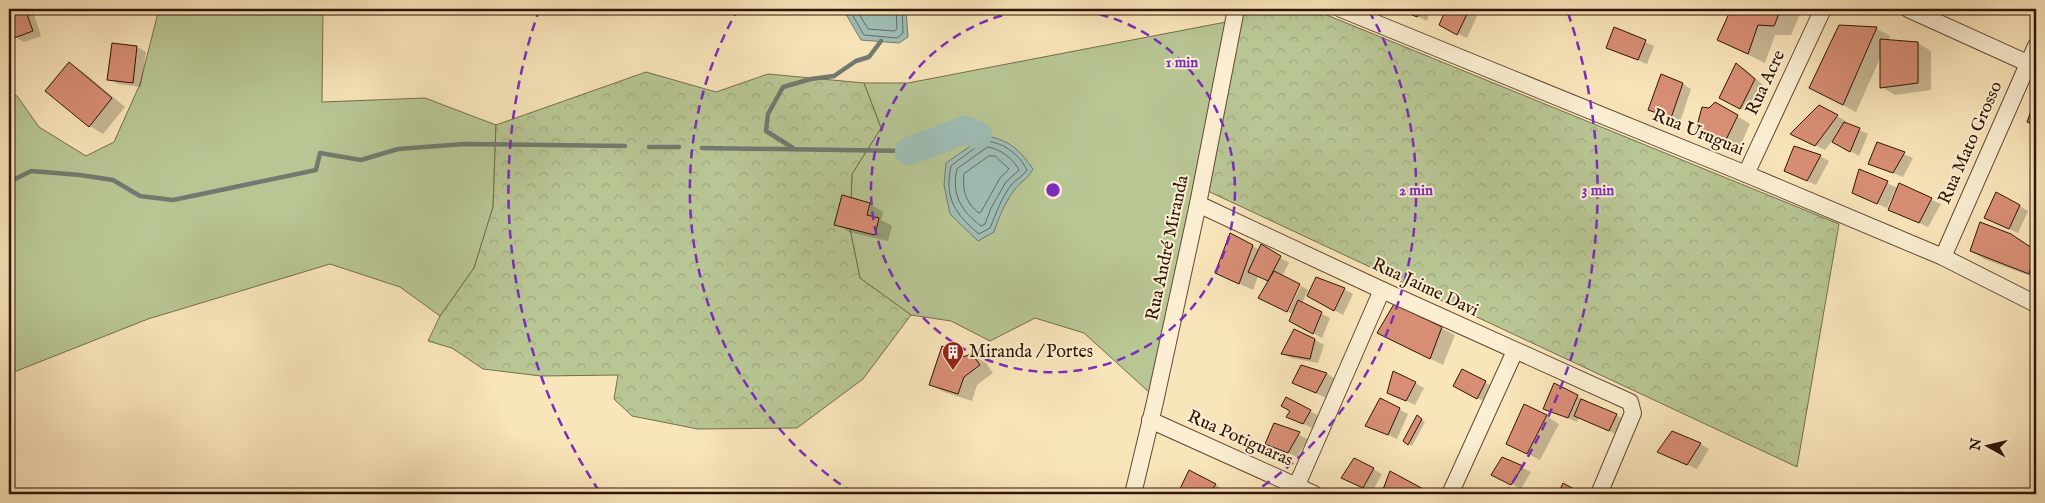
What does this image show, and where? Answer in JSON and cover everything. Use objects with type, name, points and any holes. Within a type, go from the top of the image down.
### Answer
[{"type":"street","name":"Rua André Miranda","points":[[1133,494],[1198,204],[1236,9]]},
{"type":"street","name":"Rua Uruguai","points":[[1341,9],[1746,174],[1943,257],[2036,304]]},
{"type":"street","name":"Rua Acre","points":[[1746,174],[1823,9]]},
{"type":"street","points":[[1908,9],[2032,65]]},
{"type":"street","name":"Rua Mato Grosso","points":[[1943,257],[2032,65],[2036,46]]},
{"type":"street","name":"Rua Jaime Davi","points":[[1198,204],[1515,351],[1630,402],[1633,409],[1599,494]]},
{"type":"street","points":[[1295,490],[1382,290]]},
{"type":"street","points":[[1450,494],[1515,351]]},
{"type":"street","name":"Rua Potiguaras","points":[[1150,420],[1295,490],[1314,494]]},
{"type":"green space","points":[[159,9],[323,9],[322,102],[425,98],[496,125],[493,207],[474,268],[440,316],[400,287],[330,264],[148,319],[9,374],[9,93],[17,96],[39,127],[86,156],[114,142],[140,84]]},
{"type":"green space","points":[[1229,9],[1312,9],[1839,224],[1797,467],[1195,185]]},
{"type":"green space","points":[[1226,22],[1195,185],[1151,394],[1084,333],[1035,318],[990,341],[951,321],[911,315],[860,278],[850,229],[852,174],[881,128],[864,83],[908,83]]},
{"type":"green space","points":[[646,72],[716,92],[768,74],[864,83],[881,128],[852,174],[850,229],[860,278],[911,315],[863,379],[797,428],[698,429],[632,416],[614,399],[618,375],[541,376],[483,369],[452,348],[428,341],[440,316],[474,268],[493,207],[496,125]]},
{"type":"water","points":[[843,9],[906,9],[908,37],[899,43],[861,40]]},
{"type":"water","points":[[978,135],[996,138],[1010,144],[1022,154],[1033,169],[1008,199],[994,232],[978,241],[950,214],[944,185],[946,163],[979,140]]},
{"type":"building","points":[[9,9],[25,9],[33,31],[14,38],[9,22]]},
{"type":"building","points":[[1398,9],[1421,9],[1417,17]]},
{"type":"building","points":[[1446,9],[1469,10],[1457,35],[1439,25]]},
{"type":"building","points":[[1731,9],[1781,9],[1774,26],[1758,25],[1748,54],[1717,40]]},
{"type":"building","points":[[1839,25],[1877,27],[1843,105],[1809,88]]},
{"type":"building","points":[[1614,27],[1646,40],[1638,60],[1606,48]]},
{"type":"building","points":[[1880,39],[1918,42],[1918,83],[1880,88]]},
{"type":"building","points":[[112,43],[137,46],[133,83],[107,80]]},
{"type":"building","points":[[69,62],[112,98],[89,127],[45,91]]},
{"type":"building","points":[[1736,63],[1755,79],[1740,109],[1719,98]]},
{"type":"building","points":[[1661,74],[1683,83],[1671,118],[1648,110]]},
{"type":"building","points":[[2036,97],[2036,125],[2027,122]]},
{"type":"building","points":[[1715,102],[1738,115],[1723,146],[1695,133],[1702,107],[1709,108]]},
{"type":"building","points":[[1819,105],[1838,115],[1815,146],[1790,134]]},
{"type":"building","points":[[1844,122],[1860,128],[1850,152],[1832,142]]},
{"type":"building","points":[[1877,142],[1905,152],[1893,173],[1868,164]]},
{"type":"building","points":[[1794,146],[1821,155],[1807,181],[1784,171]]},
{"type":"building","points":[[1859,169],[1888,181],[1877,204],[1852,193]]},
{"type":"building","points":[[1899,183],[1932,198],[1919,223],[1888,210]]},
{"type":"building","points":[[1996,192],[2020,205],[2009,229],[1984,218]]},
{"type":"building","points":[[842,195],[870,203],[867,215],[879,218],[875,235],[834,225]]},
{"type":"building","points":[[1980,222],[2011,234],[2035,250],[2029,274],[1970,251]]},
{"type":"building","points":[[1230,233],[1253,245],[1239,284],[1215,273]]},
{"type":"building","points":[[1261,244],[1281,256],[1268,281],[1248,272]]},
{"type":"building","points":[[1274,271],[1300,284],[1287,312],[1258,298]]},
{"type":"building","points":[[1316,277],[1345,288],[1334,311],[1307,296]]},
{"type":"building","points":[[1298,300],[1322,312],[1313,334],[1289,321]]},
{"type":"building","points":[[1394,304],[1442,327],[1430,359],[1377,333]]},
{"type":"building","points":[[1294,329],[1315,339],[1310,359],[1281,354]]},
{"type":"building","name":"Miranda / Portes","points":[[942,346],[957,351],[959,358],[972,354],[980,365],[964,377],[958,394],[929,385]]},
{"type":"building","points":[[1301,365],[1327,373],[1316,393],[1292,383]]},
{"type":"building","points":[[1462,369],[1486,381],[1477,399],[1453,386]]},
{"type":"building","points":[[1393,371],[1416,382],[1406,401],[1387,393]]},
{"type":"building","points":[[1554,383],[1578,395],[1568,418],[1543,409]]},
{"type":"building","points":[[1286,397],[1311,410],[1303,424],[1286,417],[1290,411],[1281,406]]},
{"type":"building","points":[[1380,398],[1400,408],[1388,435],[1365,426]]},
{"type":"building","points":[[1581,399],[1617,414],[1609,431],[1574,416]]},
{"type":"building","points":[[1524,404],[1547,415],[1527,454],[1506,444]]},
{"type":"building","points":[[1417,415],[1422,419],[1408,445],[1403,441]]},
{"type":"building","points":[[1274,423],[1300,432],[1288,453],[1265,444]]},
{"type":"building","points":[[1672,431],[1701,443],[1687,465],[1657,452]]},
{"type":"building","points":[[1502,457],[1523,466],[1511,485],[1491,475]]},
{"type":"building","points":[[1354,458],[1374,468],[1363,488],[1341,478]]},
{"type":"building","points":[[1189,470],[1216,484],[1209,494],[1178,493]]},
{"type":"building","points":[[1390,471],[1427,491],[1425,494],[1388,494],[1382,492]]},
{"type":"building","points":[[1563,483],[1583,494],[1558,494]]},
{"type":"waterway","points":[[793,148],[766,131],[768,114],[783,87],[811,79],[834,76],[856,61],[869,57],[881,41]]},
{"type":"waterway","points":[[909,151],[965,130],[978,135]]},
{"type":"waterway","points":[[9,182],[31,171],[80,175],[113,180],[140,196],[173,200],[316,170],[320,153],[361,160],[398,149],[464,144],[625,146]]},
{"type":"waterway","points":[[649,147],[679,147]]},
{"type":"waterway","points":[[702,148],[909,151]]},
{"type":"place","name":"Miranda / Portes","points":[[953,371]]}]
